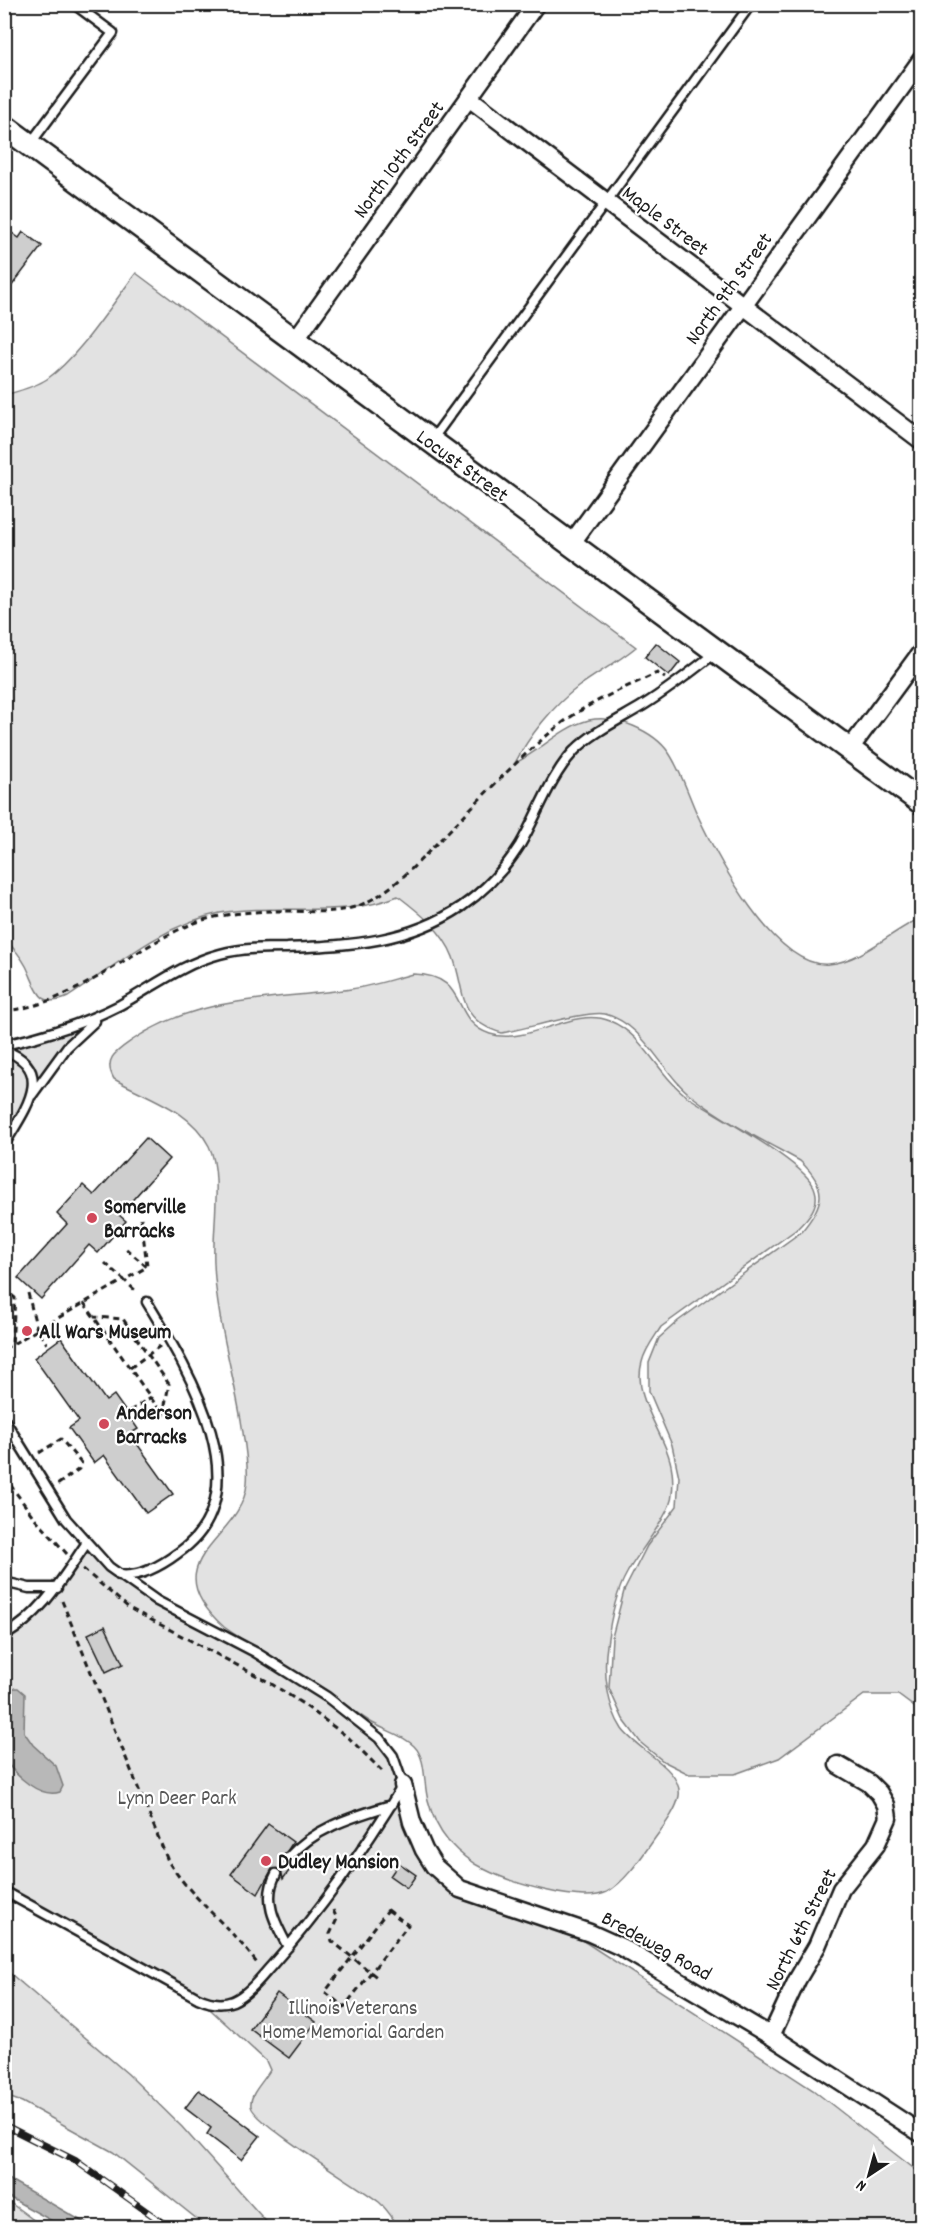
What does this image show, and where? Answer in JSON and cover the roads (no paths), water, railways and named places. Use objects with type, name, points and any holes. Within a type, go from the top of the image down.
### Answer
[{"type":"street","name":"North 10th Street","points":[[296,339],[536,4]]},
{"type":"street","name":"North 9th Street","points":[[571,544],[921,59]]},
{"type":"street","name":"Maple Street","points":[[469,98],[921,441]]},
{"type":"street","name":"Locust Street","points":[[4,126],[296,339],[430,441],[921,802]]},
{"type":"street","points":[[849,750],[921,651]]},
{"type":"street","name":"North 6th Street","points":[[771,2036],[797,1980],[817,1946],[842,1889],[876,1845],[888,1818],[886,1805],[870,1783],[838,1766]]},
{"type":"street","name":"Bredeweg Road","points":[[403,1785],[412,1822],[424,1850],[434,1866],[460,1889],[590,1932],[621,1947],[771,2036],[921,2134]]},
{"type":"lane","points":[[30,144],[113,33],[74,4]]},
{"type":"lane","points":[[430,441],[751,4]]},
{"type":"lane","points":[[4,1145],[32,1095],[67,1047],[88,1026],[171,973],[219,954],[242,949],[354,945],[381,941],[413,932],[462,906],[504,867],[520,845],[561,767],[575,750],[593,735],[673,685],[716,652]]},
{"type":"lane","points":[[4,1045],[44,1036],[81,1023],[120,1004]]},
{"type":"lane","points":[[4,1050],[17,1056],[31,1069],[34,1080],[32,1095]]},
{"type":"lane","points":[[119,1575],[142,1573],[190,1545],[210,1520],[219,1487],[218,1465],[195,1390],[183,1363],[147,1302]]},
{"type":"lane","points":[[4,1419],[48,1492],[86,1544],[119,1575],[157,1601],[263,1656],[327,1697],[379,1738],[393,1756],[403,1785],[324,1902],[264,1974],[241,1997],[231,2002],[209,2003],[4,1891]]},
{"type":"lane","points":[[4,1636],[35,1614],[57,1588],[86,1544]]},
{"type":"lane","points":[[4,1582],[29,1588],[57,1588]]},
{"type":"lane","points":[[288,1858],[300,1845],[322,1830],[391,1805]]},
{"type":"lane","points":[[276,1874],[268,1896],[271,1912],[288,1947]]},
{"type":"railway","points":[[4,2125],[76,2161],[170,2228]]},
{"type":"place","name":"Somerville Barracks","points":[[92,1218]]},
{"type":"place","name":"All Wars Museum","points":[[27,1331]]},
{"type":"place","name":"Anderson Barracks","points":[[104,1424]]},
{"type":"place","name":"Dudley Mansion","points":[[266,1861]]},
{"type":"park label","name":"Lynn Deer Park","points":[[177,1797]]},
{"type":"park label","name":"Illinois Veterans Home Memorial Garden","points":[[353,2019]]}]
